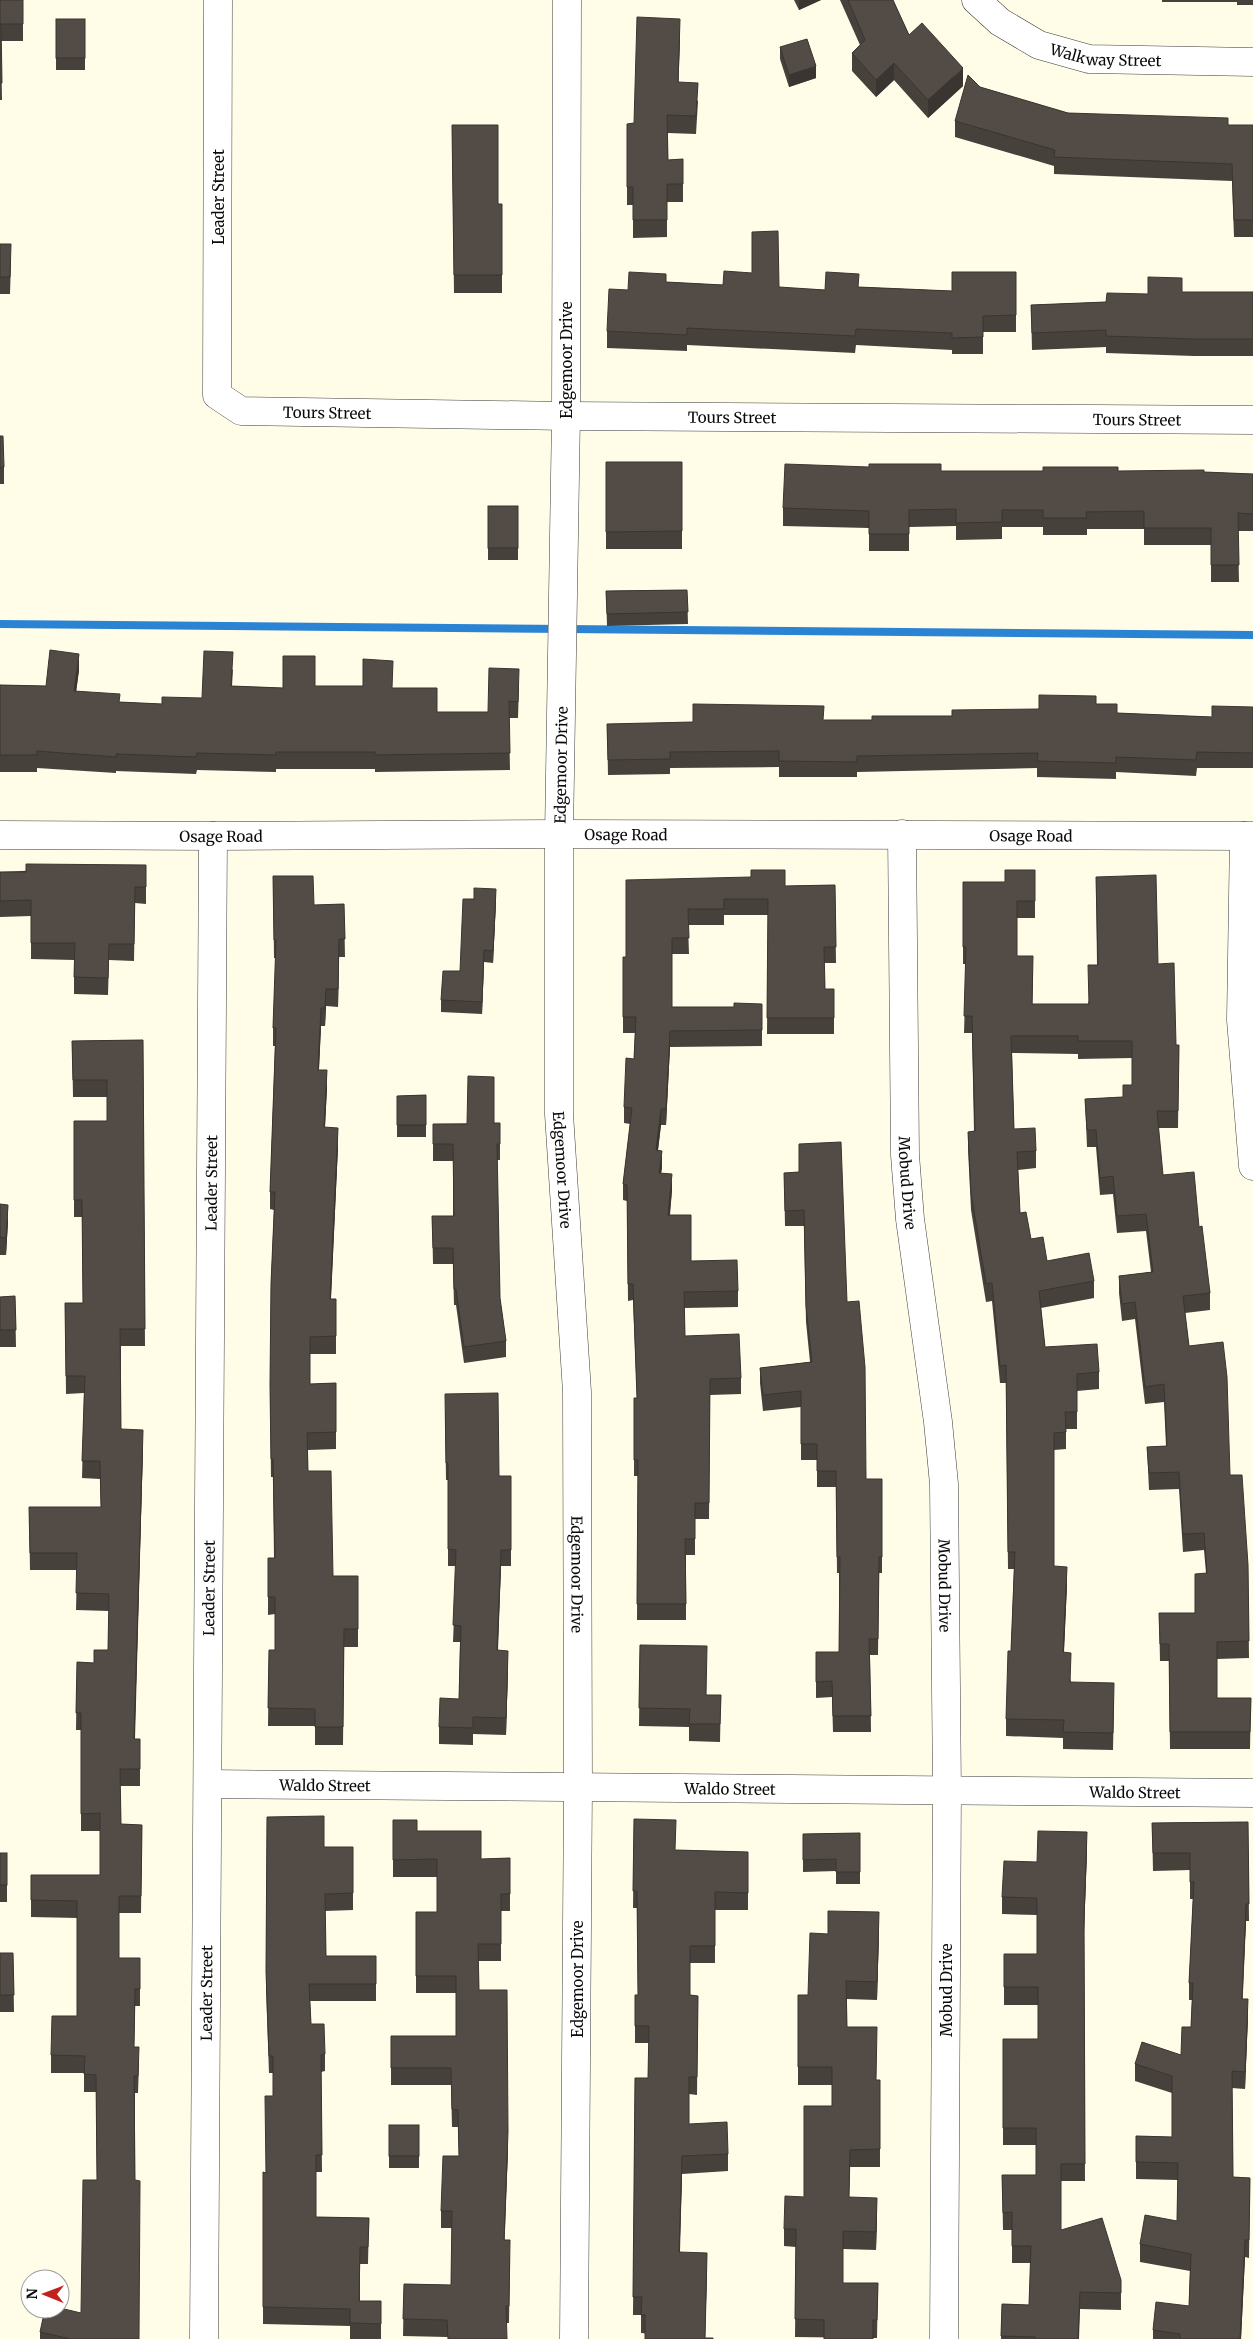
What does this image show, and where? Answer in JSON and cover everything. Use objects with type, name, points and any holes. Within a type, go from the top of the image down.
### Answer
[{"type":"street","name":"Leader Street","points":[[217,395],[218,0]]},
{"type":"street","name":"Edgemoor Drive","points":[[567,0],[566,416],[559,834],[559,1114],[577,1392],[578,1787],[574,2339]]},
{"type":"street","name":"Walkway Street","points":[[976,0],[1000,22],[1040,45],[1089,59],[1253,62]]},
{"type":"street","name":"Tours Street","points":[[217,395],[241,411],[566,416],[1253,420]]},
{"type":"street","name":"Osage Road","points":[[0,835],[902,834],[1248,836]]},
{"type":"street","name":"Mobud Drive","points":[[902,834],[905,1155],[910,1219],[938,1422],[944,1484],[946,1790],[944,2339]]},
{"type":"street","name":"Leader Street","points":[[204,2339],[213,836]]},
{"type":"street","points":[[1248,836],[1241,1020],[1253,1166]]},
{"type":"street","name":"Waldo Street","points":[[208,1784],[1253,1793]]},
{"type":"building","points":[[0,0],[23,0],[23,24],[1,24],[2,83],[0,83]]},
{"type":"building","points":[[848,0],[893,0],[909,35],[922,23],[963,68],[928,100],[894,63],[876,80],[852,53],[865,40]]},
{"type":"building","points":[[637,17],[680,19],[678,82],[698,83],[696,116],[667,115],[668,160],[683,159],[683,184],[667,184],[667,220],[633,220],[633,187],[627,187],[627,124],[634,123]]},
{"type":"building","points":[[56,19],[85,19],[85,58],[56,58]]},
{"type":"building","points":[[807,39],[816,66],[789,75],[780,47]]},
{"type":"building","points":[[968,75],[980,87],[1068,113],[1228,118],[1228,125],[1253,125],[1253,220],[1234,220],[1232,164],[1054,157],[1055,150],[955,121]]},
{"type":"building","points":[[452,125],[498,125],[498,204],[502,204],[502,275],[454,275]]},
{"type":"building","points":[[778,231],[779,287],[825,290],[826,272],[859,274],[858,287],[952,291],[952,272],[1016,272],[1016,315],[983,316],[983,337],[952,338],[952,333],[856,329],[855,336],[687,328],[687,335],[607,331],[609,289],[628,290],[629,272],[666,274],[666,282],[723,285],[724,271],[752,273],[752,232]]},
{"type":"building","points":[[0,244],[11,244],[10,277],[0,277]]},
{"type":"building","points":[[1148,277],[1182,278],[1182,292],[1253,292],[1253,339],[1106,336],[1106,330],[1032,333],[1031,305],[1106,302],[1107,293],[1148,294]]},
{"type":"building","points":[[0,436],[3,436],[4,467],[0,468]]},
{"type":"building","points":[[606,462],[682,462],[682,531],[606,532]]},
{"type":"building","points":[[785,464],[869,467],[869,464],[941,464],[941,471],[1043,471],[1043,467],[1118,467],[1118,471],[1204,470],[1204,472],[1253,474],[1253,514],[1238,513],[1239,565],[1211,565],[1211,528],[1144,528],[1144,511],[1086,512],[1087,518],[1043,518],[1043,510],[1002,510],[1002,522],[956,523],[956,509],[909,510],[909,534],[869,534],[869,511],[783,508]]},
{"type":"building","points":[[488,506],[518,506],[518,548],[488,548]]},
{"type":"building","points":[[687,590],[688,612],[607,614],[606,591]]},
{"type":"building","points":[[50,650],[79,654],[74,691],[120,694],[119,702],[162,704],[162,697],[202,698],[204,651],[233,652],[231,686],[283,688],[283,656],[315,656],[315,686],[363,686],[363,659],[393,661],[392,688],[437,688],[437,712],[488,712],[489,668],[519,669],[518,702],[509,701],[510,753],[375,755],[375,752],[276,752],[276,755],[197,753],[196,757],[116,754],[116,757],[37,751],[37,755],[0,755],[0,685],[46,686]]},
{"type":"building","points":[[1039,695],[1096,696],[1096,704],[1117,704],[1117,713],[1212,717],[1212,706],[1253,707],[1253,753],[1197,752],[1196,760],[1116,757],[1116,763],[1037,761],[1038,753],[857,756],[857,762],[779,761],[779,751],[670,752],[670,759],[608,760],[607,724],[693,722],[693,704],[824,706],[823,720],[872,720],[872,716],[952,716],[952,710],[1039,709]]},
{"type":"building","points":[[26,864],[146,865],[146,887],[135,887],[134,944],[109,944],[108,978],[74,977],[75,943],[31,943],[31,900],[0,901],[0,872],[26,872]]},
{"type":"building","points":[[751,870],[785,870],[785,886],[835,885],[836,947],[824,947],[825,989],[834,989],[834,1018],[767,1018],[768,899],[724,899],[724,909],[688,909],[689,938],[672,938],[672,1007],[734,1007],[734,1003],[762,1004],[762,1030],[670,1031],[666,1109],[661,1109],[656,1150],[662,1151],[659,1173],[672,1174],[668,1215],[691,1215],[691,1261],[737,1260],[738,1291],[684,1292],[685,1336],[739,1334],[741,1378],[710,1379],[709,1503],[695,1503],[695,1539],[685,1539],[686,1604],[637,1604],[638,1460],[634,1460],[634,1398],[637,1398],[633,1284],[628,1284],[627,1185],[623,1184],[632,1108],[624,1107],[626,1058],[634,1059],[636,1017],[623,1017],[623,957],[626,957],[626,880],[751,877]]},
{"type":"building","points":[[1005,870],[1035,870],[1035,901],[1017,901],[1017,956],[1033,956],[1032,1004],[1089,1004],[1088,965],[1098,965],[1096,877],[1156,875],[1158,964],[1174,963],[1176,1045],[1179,1045],[1178,1111],[1157,1111],[1163,1175],[1194,1172],[1199,1227],[1202,1226],[1210,1293],[1183,1296],[1189,1346],[1223,1342],[1227,1377],[1230,1475],[1242,1475],[1248,1565],[1249,1641],[1217,1642],[1217,1698],[1251,1698],[1250,1732],[1170,1732],[1169,1644],[1160,1644],[1159,1613],[1195,1613],[1195,1574],[1207,1573],[1204,1533],[1183,1534],[1179,1472],[1149,1473],[1147,1447],[1167,1446],[1164,1384],[1145,1387],[1135,1302],[1122,1304],[1119,1276],[1153,1272],[1146,1214],[1117,1216],[1113,1176],[1100,1178],[1096,1130],[1087,1130],[1085,1099],[1123,1097],[1123,1085],[1132,1085],[1132,1041],[1078,1041],[1078,1036],[1011,1036],[1014,1129],[1035,1128],[1036,1151],[1017,1152],[1020,1213],[1026,1212],[1031,1239],[1043,1237],[1047,1261],[1089,1253],[1094,1281],[1039,1291],[1045,1347],[1097,1344],[1099,1372],[1077,1374],[1077,1412],[1065,1412],[1066,1432],[1054,1433],[1054,1566],[1067,1567],[1063,1652],[1071,1653],[1070,1682],[1114,1683],[1113,1733],[1063,1732],[1064,1720],[1006,1719],[1008,1651],[1011,1651],[1015,1552],[1008,1552],[1006,1365],[1000,1366],[992,1283],[986,1284],[971,1193],[968,1132],[975,1131],[972,1016],[964,1016],[966,947],[963,947],[963,882],[1005,882]]},
{"type":"building","points":[[273,876],[313,876],[314,905],[344,904],[345,939],[339,939],[338,989],[326,989],[325,1008],[321,1008],[318,1070],[327,1070],[324,1127],[338,1128],[330,1299],[336,1299],[336,1336],[310,1337],[310,1384],[336,1383],[336,1432],[307,1433],[308,1471],[331,1471],[333,1576],[358,1576],[358,1629],[344,1629],[343,1727],[315,1727],[315,1709],[268,1708],[269,1650],[275,1650],[275,1597],[268,1597],[268,1558],[275,1558],[270,1385],[271,1284],[275,1192],[270,1192],[276,1028],[273,1028],[276,940],[274,940]]},
{"type":"building","points":[[474,888],[496,889],[493,951],[484,950],[482,1002],[441,1000],[443,971],[460,971],[463,899],[474,899]]},
{"type":"building","points":[[143,1040],[145,1329],[120,1329],[121,1429],[143,1430],[134,1739],[140,1739],[140,1769],[120,1769],[121,1824],[142,1825],[141,1896],[119,1896],[119,1958],[140,1958],[140,1989],[135,1989],[134,2047],[139,2047],[138,2076],[134,2076],[135,2180],[140,2181],[139,2339],[71,2339],[40,2332],[43,2319],[70,2319],[70,2310],[81,2313],[83,2180],[97,2180],[96,2075],[84,2074],[85,2056],[51,2055],[52,2016],[77,2016],[77,1901],[31,1900],[31,1875],[100,1875],[100,1813],[81,1814],[81,1713],[76,1713],[77,1662],[94,1663],[94,1650],[108,1650],[109,1594],[76,1593],[77,1553],[30,1553],[29,1507],[101,1507],[100,1461],[82,1461],[85,1376],[66,1376],[65,1303],[83,1303],[82,1200],[74,1200],[74,1121],[107,1121],[107,1080],[73,1080],[72,1041]]},
{"type":"building","points":[[468,1076],[494,1077],[494,1123],[500,1123],[500,1144],[497,1144],[500,1298],[506,1341],[464,1347],[456,1289],[454,1289],[453,1248],[433,1248],[432,1216],[454,1216],[453,1144],[433,1144],[433,1124],[467,1124]]},
{"type":"building","points":[[426,1095],[426,1125],[397,1125],[397,1096]]},
{"type":"building","points":[[841,1142],[847,1302],[859,1301],[865,1367],[866,1479],[882,1479],[882,1557],[879,1557],[878,1639],[869,1639],[871,1716],[833,1716],[832,1681],[816,1682],[816,1652],[839,1652],[840,1557],[837,1557],[836,1471],[817,1471],[817,1444],[801,1444],[801,1391],[763,1395],[760,1368],[812,1362],[806,1306],[804,1210],[785,1211],[784,1173],[799,1172],[799,1144]]},
{"type":"building","points":[[0,1204],[8,1205],[6,1238],[0,1237]]},
{"type":"building","points":[[15,1296],[16,1330],[0,1330],[0,1297]]},
{"type":"building","points":[[498,1393],[499,1476],[511,1476],[511,1550],[501,1550],[497,1650],[508,1651],[506,1718],[473,1717],[473,1728],[439,1727],[440,1698],[459,1699],[461,1626],[453,1625],[456,1550],[448,1549],[448,1463],[446,1463],[445,1394]]},
{"type":"building","points":[[640,1645],[707,1646],[706,1695],[721,1695],[720,1724],[689,1724],[690,1709],[639,1708]]},
{"type":"building","points":[[324,1816],[324,1847],[353,1847],[353,1893],[325,1894],[326,1956],[376,1956],[376,1984],[309,1984],[311,2024],[324,2024],[325,2054],[321,2055],[322,2155],[316,2155],[316,2217],[369,2218],[368,2247],[360,2247],[359,2301],[381,2301],[381,2324],[350,2323],[350,2309],[263,2307],[263,2172],[266,2173],[265,2096],[273,2096],[273,2056],[269,2056],[266,1971],[267,1817]]},
{"type":"building","points":[[634,1819],[676,1820],[675,1850],[748,1852],[748,1893],[715,1892],[715,1946],[690,1946],[690,1995],[698,1996],[697,2077],[689,2077],[689,2124],[727,2122],[728,2154],[682,2156],[679,2252],[707,2253],[705,2338],[713,2339],[645,2339],[645,2315],[641,2315],[642,2297],[633,2297],[635,2078],[648,2078],[649,2026],[635,2026],[635,1995],[638,1995],[637,1891],[633,1891]]},
{"type":"building","points":[[393,1820],[417,1820],[417,1831],[481,1831],[481,1859],[510,1858],[510,1894],[501,1894],[501,1944],[478,1944],[479,1990],[507,1990],[508,2132],[504,2240],[510,2240],[509,2306],[506,2306],[507,2339],[448,2339],[447,2320],[403,2319],[404,2284],[451,2285],[452,2211],[441,2211],[443,2156],[459,2156],[458,2110],[452,2109],[451,2068],[391,2068],[391,2036],[456,2036],[456,1976],[416,1976],[416,1912],[437,1912],[437,1859],[393,1860]]},
{"type":"building","points":[[1248,1822],[1249,1904],[1246,1904],[1242,1999],[1248,1999],[1245,2072],[1232,2071],[1233,2177],[1250,2178],[1249,2240],[1245,2240],[1240,2339],[1180,2339],[1180,2334],[1153,2330],[1156,2302],[1189,2306],[1191,2254],[1140,2244],[1145,2215],[1177,2221],[1178,2163],[1136,2162],[1136,2136],[1172,2137],[1172,2076],[1135,2064],[1142,2042],[1181,2055],[1182,2027],[1191,2027],[1193,1983],[1189,1983],[1194,1882],[1190,1882],[1190,1853],[1153,1853],[1152,1823]]},
{"type":"building","points":[[1038,1831],[1087,1832],[1084,1916],[1085,2164],[1061,2164],[1061,2230],[1102,2218],[1121,2280],[1121,2293],[1080,2292],[1078,2339],[1035,2339],[1035,2337],[1001,2336],[1002,2304],[1029,2305],[1031,2246],[1012,2246],[1012,2212],[1003,2213],[1002,2175],[1036,2175],[1036,2128],[1003,2128],[1003,2039],[1038,2039],[1038,1987],[1004,1987],[1004,1954],[1037,1954],[1037,1898],[1002,1897],[1004,1861],[1037,1862]]},
{"type":"building","points":[[860,1833],[860,1872],[836,1872],[836,1859],[803,1860],[803,1834]]},
{"type":"building","points":[[0,1853],[7,1853],[7,1885],[0,1885]]},
{"type":"building","points":[[828,1911],[879,1912],[877,1982],[846,1981],[847,2027],[877,2027],[876,2080],[880,2080],[880,2149],[850,2150],[849,2197],[877,2198],[876,2232],[843,2231],[843,2283],[878,2283],[877,2320],[873,2320],[873,2339],[824,2339],[824,2320],[795,2319],[796,2229],[784,2229],[785,2196],[804,2197],[804,2106],[832,2106],[832,2067],[798,2067],[798,1995],[808,1995],[810,1933],[828,1934]]},
{"type":"building","points":[[0,1953],[13,1953],[14,1995],[0,1995]]},
{"type":"building","points":[[389,2125],[419,2125],[419,2156],[389,2156]]},
{"type":"waterway","points":[[0,624],[1253,635]]}]
